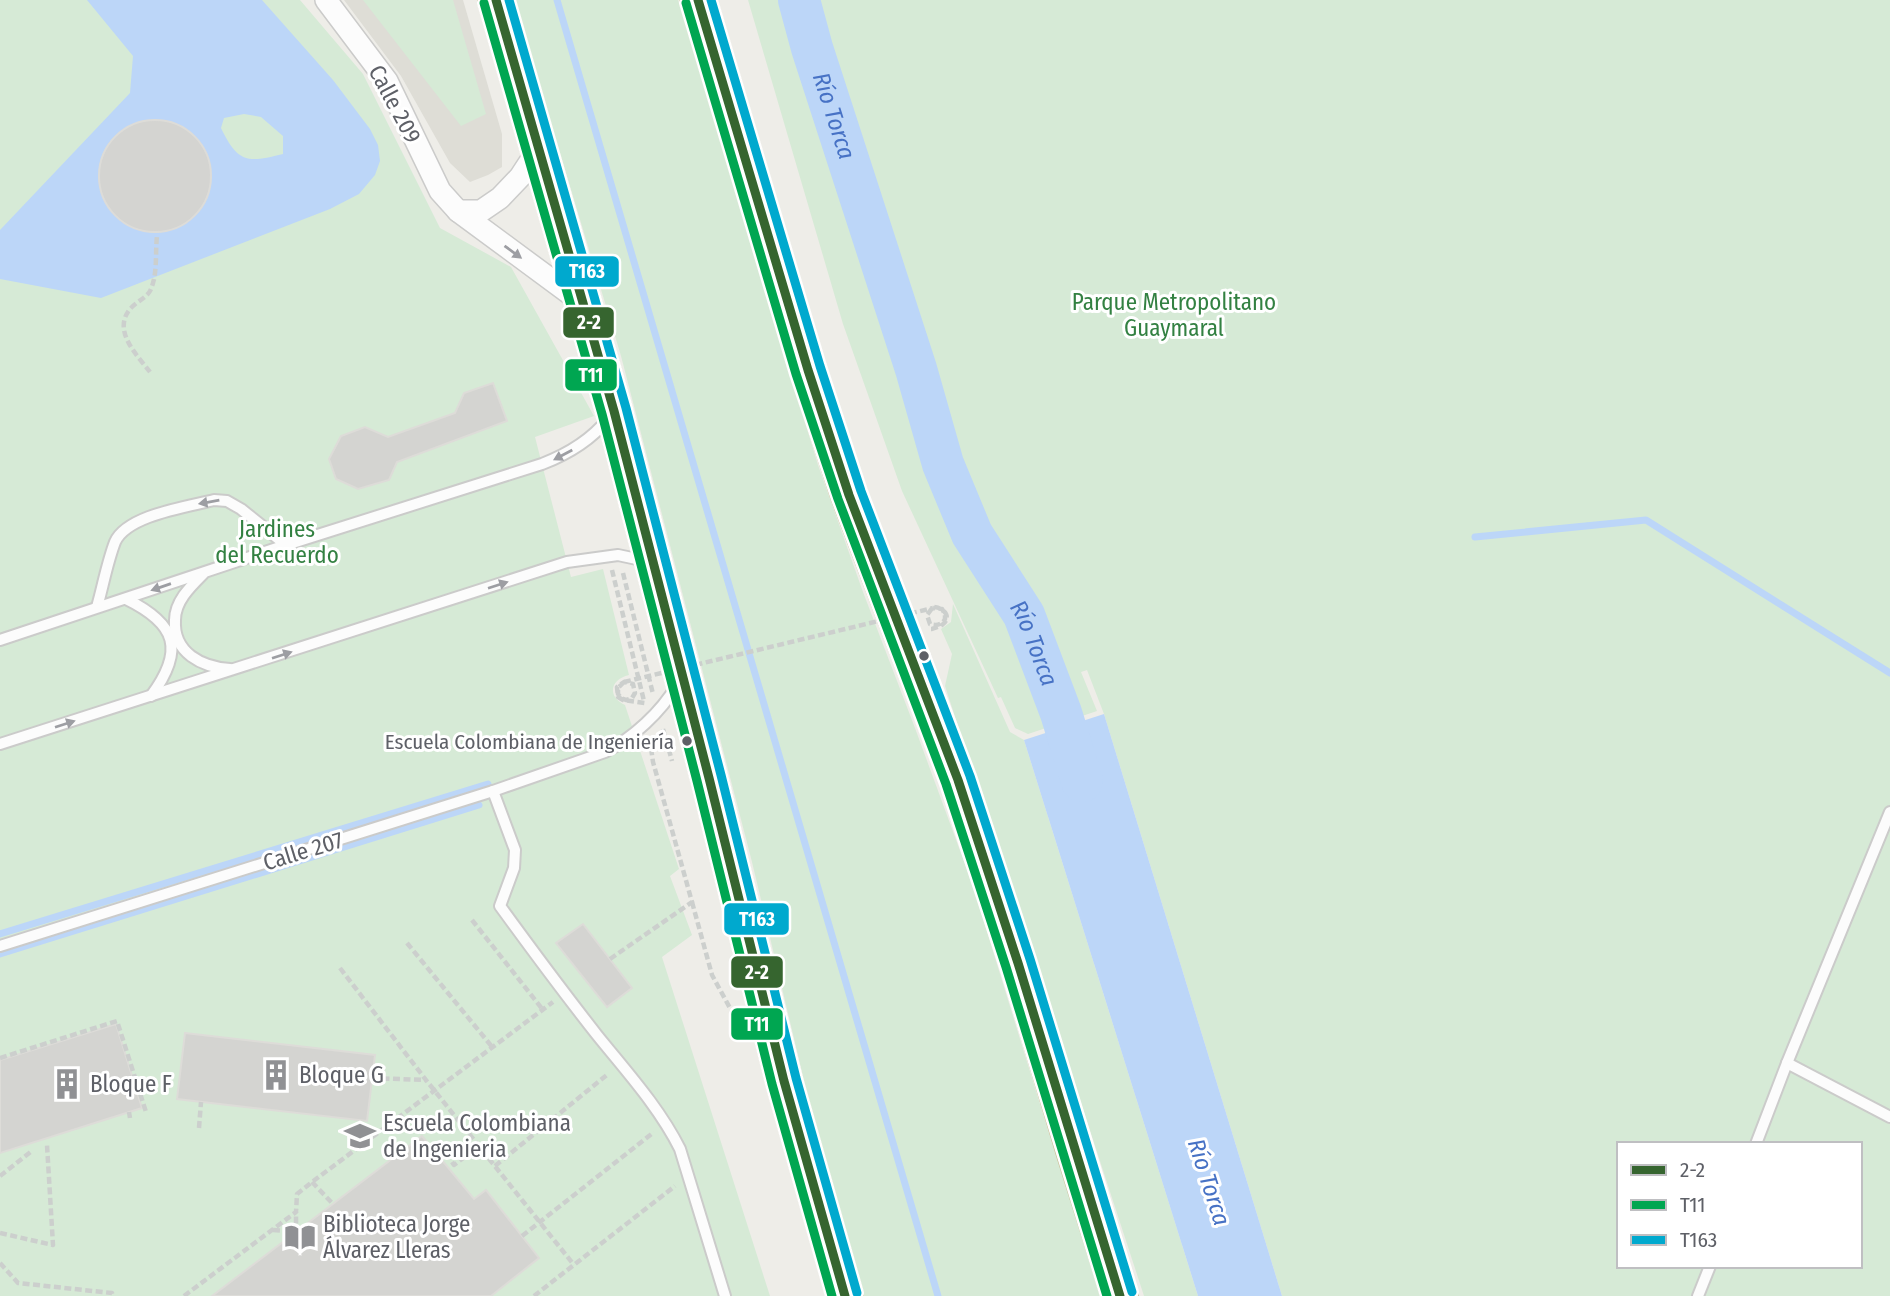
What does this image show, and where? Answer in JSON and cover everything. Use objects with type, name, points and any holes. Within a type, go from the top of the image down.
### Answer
[{"type":"highway","points":[[496,0],[614,411],[783,1081],[845,1296]]},
{"type":"highway","points":[[698,0],[808,370],[849,495],[958,780],[1121,1296]]},
{"type":"street","name":"Calle 209","points":[[326,0],[387,81],[440,191],[458,211],[585,305]]},
{"type":"street","points":[[458,211],[481,211],[500,198],[520,177],[539,148]]},
{"type":"lane","points":[[0,640],[542,464],[583,443],[600,429],[614,411]]},
{"type":"lane","points":[[97,607],[116,540],[127,527],[138,520],[214,500],[226,501],[241,509],[286,545]]},
{"type":"lane","points":[[0,744],[567,562],[618,555],[653,563]]},
{"type":"lane","points":[[205,572],[187,591],[179,605],[175,620],[178,637],[186,652],[199,662],[214,668],[237,669]]},
{"type":"lane","points":[[126,599],[155,616],[172,640],[172,656],[168,670],[151,696]]},
{"type":"lane","name":"Calle 207","points":[[0,946],[494,791],[605,752],[621,744],[648,719],[673,692],[683,676]]},
{"type":"lane","points":[[494,791],[516,859],[500,906],[564,994],[642,1090],[674,1137],[725,1296]]},
{"type":"lane","points":[[1757,1142],[1890,812]]},
{"type":"lane","points":[[1787,1063],[1890,1117]]},
{"type":"lane","points":[[1698,1296],[1709,1268]]},
{"type":"path","points":[[150,372],[124,335],[124,327],[126,315],[149,293],[154,278],[157,238]]},
{"type":"path","points":[[609,556],[645,702],[653,762],[692,902],[610,959]]},
{"type":"path","points":[[645,702],[620,699],[617,694],[617,687],[618,685],[624,682],[627,681],[630,682],[633,684],[636,690],[632,698],[621,698],[617,691],[619,685],[624,682],[637,679],[678,670],[691,666],[906,615],[920,611],[933,608],[942,609],[946,617],[944,622],[936,626],[930,624],[927,615],[930,609],[933,607],[942,608],[946,613],[946,620],[944,622],[939,626]]},
{"type":"path","points":[[472,920],[543,1010]]},
{"type":"path","points":[[407,943],[493,1048]]},
{"type":"path","points":[[340,968],[574,1265]]},
{"type":"path","points":[[273,1230],[296,1232],[297,1194],[564,994]]},
{"type":"path","points":[[0,1058],[117,1021],[146,1112]]},
{"type":"path","points":[[495,1166],[608,1074]]},
{"type":"path","points":[[372,1078],[426,1080]]},
{"type":"path","points":[[199,1128],[201,1102]]},
{"type":"path","points":[[522,1236],[655,1131]]},
{"type":"path","points":[[0,1233],[53,1245],[47,1144]]},
{"type":"path","points":[[452,1162],[454,1166],[480,1146]]},
{"type":"path","points":[[0,1176],[33,1150]]},
{"type":"path","points":[[312,1182],[333,1204]]},
{"type":"path","points":[[534,1296],[679,1184]]},
{"type":"path","points":[[185,1296],[296,1212]]},
{"type":"path","points":[[0,1263],[18,1283],[111,1293],[113,1296]]},
{"type":"shaded area","points":[[344,0],[463,0],[502,134],[502,167],[470,182],[450,163],[401,76]]},
{"type":"green space","name":"Jardines del Recuerdo","points":[[0,0],[300,0],[363,74],[440,228],[511,267],[594,416],[535,437],[571,577],[603,569],[629,675],[618,680],[613,693],[625,705],[679,869],[670,876],[692,935],[662,957],[770,1296],[0,1296]]},
{"type":"green space","points":[[363,0],[453,0],[486,114],[461,126]]},
{"type":"green space","points":[[514,0],[678,0],[818,465],[973,886],[1102,1296],[864,1296],[811,1110],[752,862],[621,356]]},
{"type":"green space","name":"Parque Metropolitano Guaymaral","points":[[748,0],[1890,0],[1890,1296],[1282,1296],[1104,714],[1087,670],[1081,672],[1097,711],[1028,734],[1015,728],[1001,697],[998,698],[902,491],[843,324]]},
{"type":"green space","points":[[953,604],[1010,732],[1024,740],[1198,1296],[1144,1296],[945,686],[952,654],[941,629],[951,622]]},
{"type":"water","points":[[87,0],[262,0],[333,80],[370,129],[378,145],[380,161],[375,175],[359,194],[330,209],[101,298],[0,279],[0,230],[130,93],[133,56]],"holes":[[[244,114],[261,117],[283,136],[283,154],[252,159],[245,158],[233,148],[221,128],[224,118]],[[150,120],[173,123],[186,129],[197,139],[205,152],[210,179],[201,206],[192,217],[168,231],[156,233],[138,229],[120,220],[106,203],[99,183],[100,162],[109,143],[124,129]]]},
{"type":"water","points":[[1104,714],[1282,1296],[1198,1296],[1024,740]]},
{"type":"building","points":[[155,120],[176,124],[195,136],[207,155],[211,176],[207,197],[195,216],[176,228],[155,232],[134,228],[115,216],[103,197],[99,176],[103,155],[115,136],[134,124]]},
{"type":"building","points":[[493,383],[507,421],[397,462],[389,480],[358,489],[336,479],[329,459],[341,436],[365,427],[388,437],[455,413],[464,393]]},
{"type":"building","points":[[583,924],[632,988],[607,1007],[556,943]]},
{"type":"building","name":"Bloque F","points":[[116,1024],[142,1108],[0,1153],[0,1060]]},
{"type":"building","name":"Bloque G","points":[[185,1033],[375,1055],[367,1121],[177,1099]]},
{"type":"building","points":[[422,1136],[474,1199],[486,1190],[539,1258],[491,1296],[212,1296]]},
{"type":"waterway","points":[[557,0],[938,1296]]},
{"type":"waterway","name":"Río Torca","points":[[799,0],[812,48],[916,369],[943,464],[972,534],[1024,615],[1061,713],[1082,781]]},
{"type":"waterway","points":[[1475,537],[1646,520],[1890,673]]},
{"type":"waterway","points":[[0,934],[488,784]]},
{"type":"waterway","points":[[0,954],[479,805]]},
{"type":"transit line","name":"2-2","points":[[496,0],[614,411],[784,1081],[845,1296]]},
{"type":"transit line","name":"T163","points":[[509,0],[626,408],[796,1078],[857,1293]]},
{"type":"transit line","name":"2-2","points":[[698,0],[808,370],[849,495],[958,780],[1018,963],[1120,1296]]},
{"type":"transit line","name":"T163","points":[[711,0],[820,366],[861,491],[970,776],[1030,959],[1132,1292]]},
{"type":"transit line","name":"T11","points":[[484,3],[602,414],[772,1084],[832,1296]]},
{"type":"transit line","name":"T11","points":[[686,3],[796,374],[838,499],[946,784],[1006,967],[1107,1296]]},
{"type":"place","name":"Escuela Colombiana de Ingeniería","points":[[687,741]]},
{"type":"place","name":"Bloque G","points":[[276,1075]]},
{"type":"place","name":"Bloque F","points":[[67,1084]]},
{"type":"place","name":"Escuela Colombiana de Ingenieria","points":[[360,1136]]},
{"type":"place","name":"Biblioteca Jorge Álvarez Lleras","points":[[300,1237]]}]
